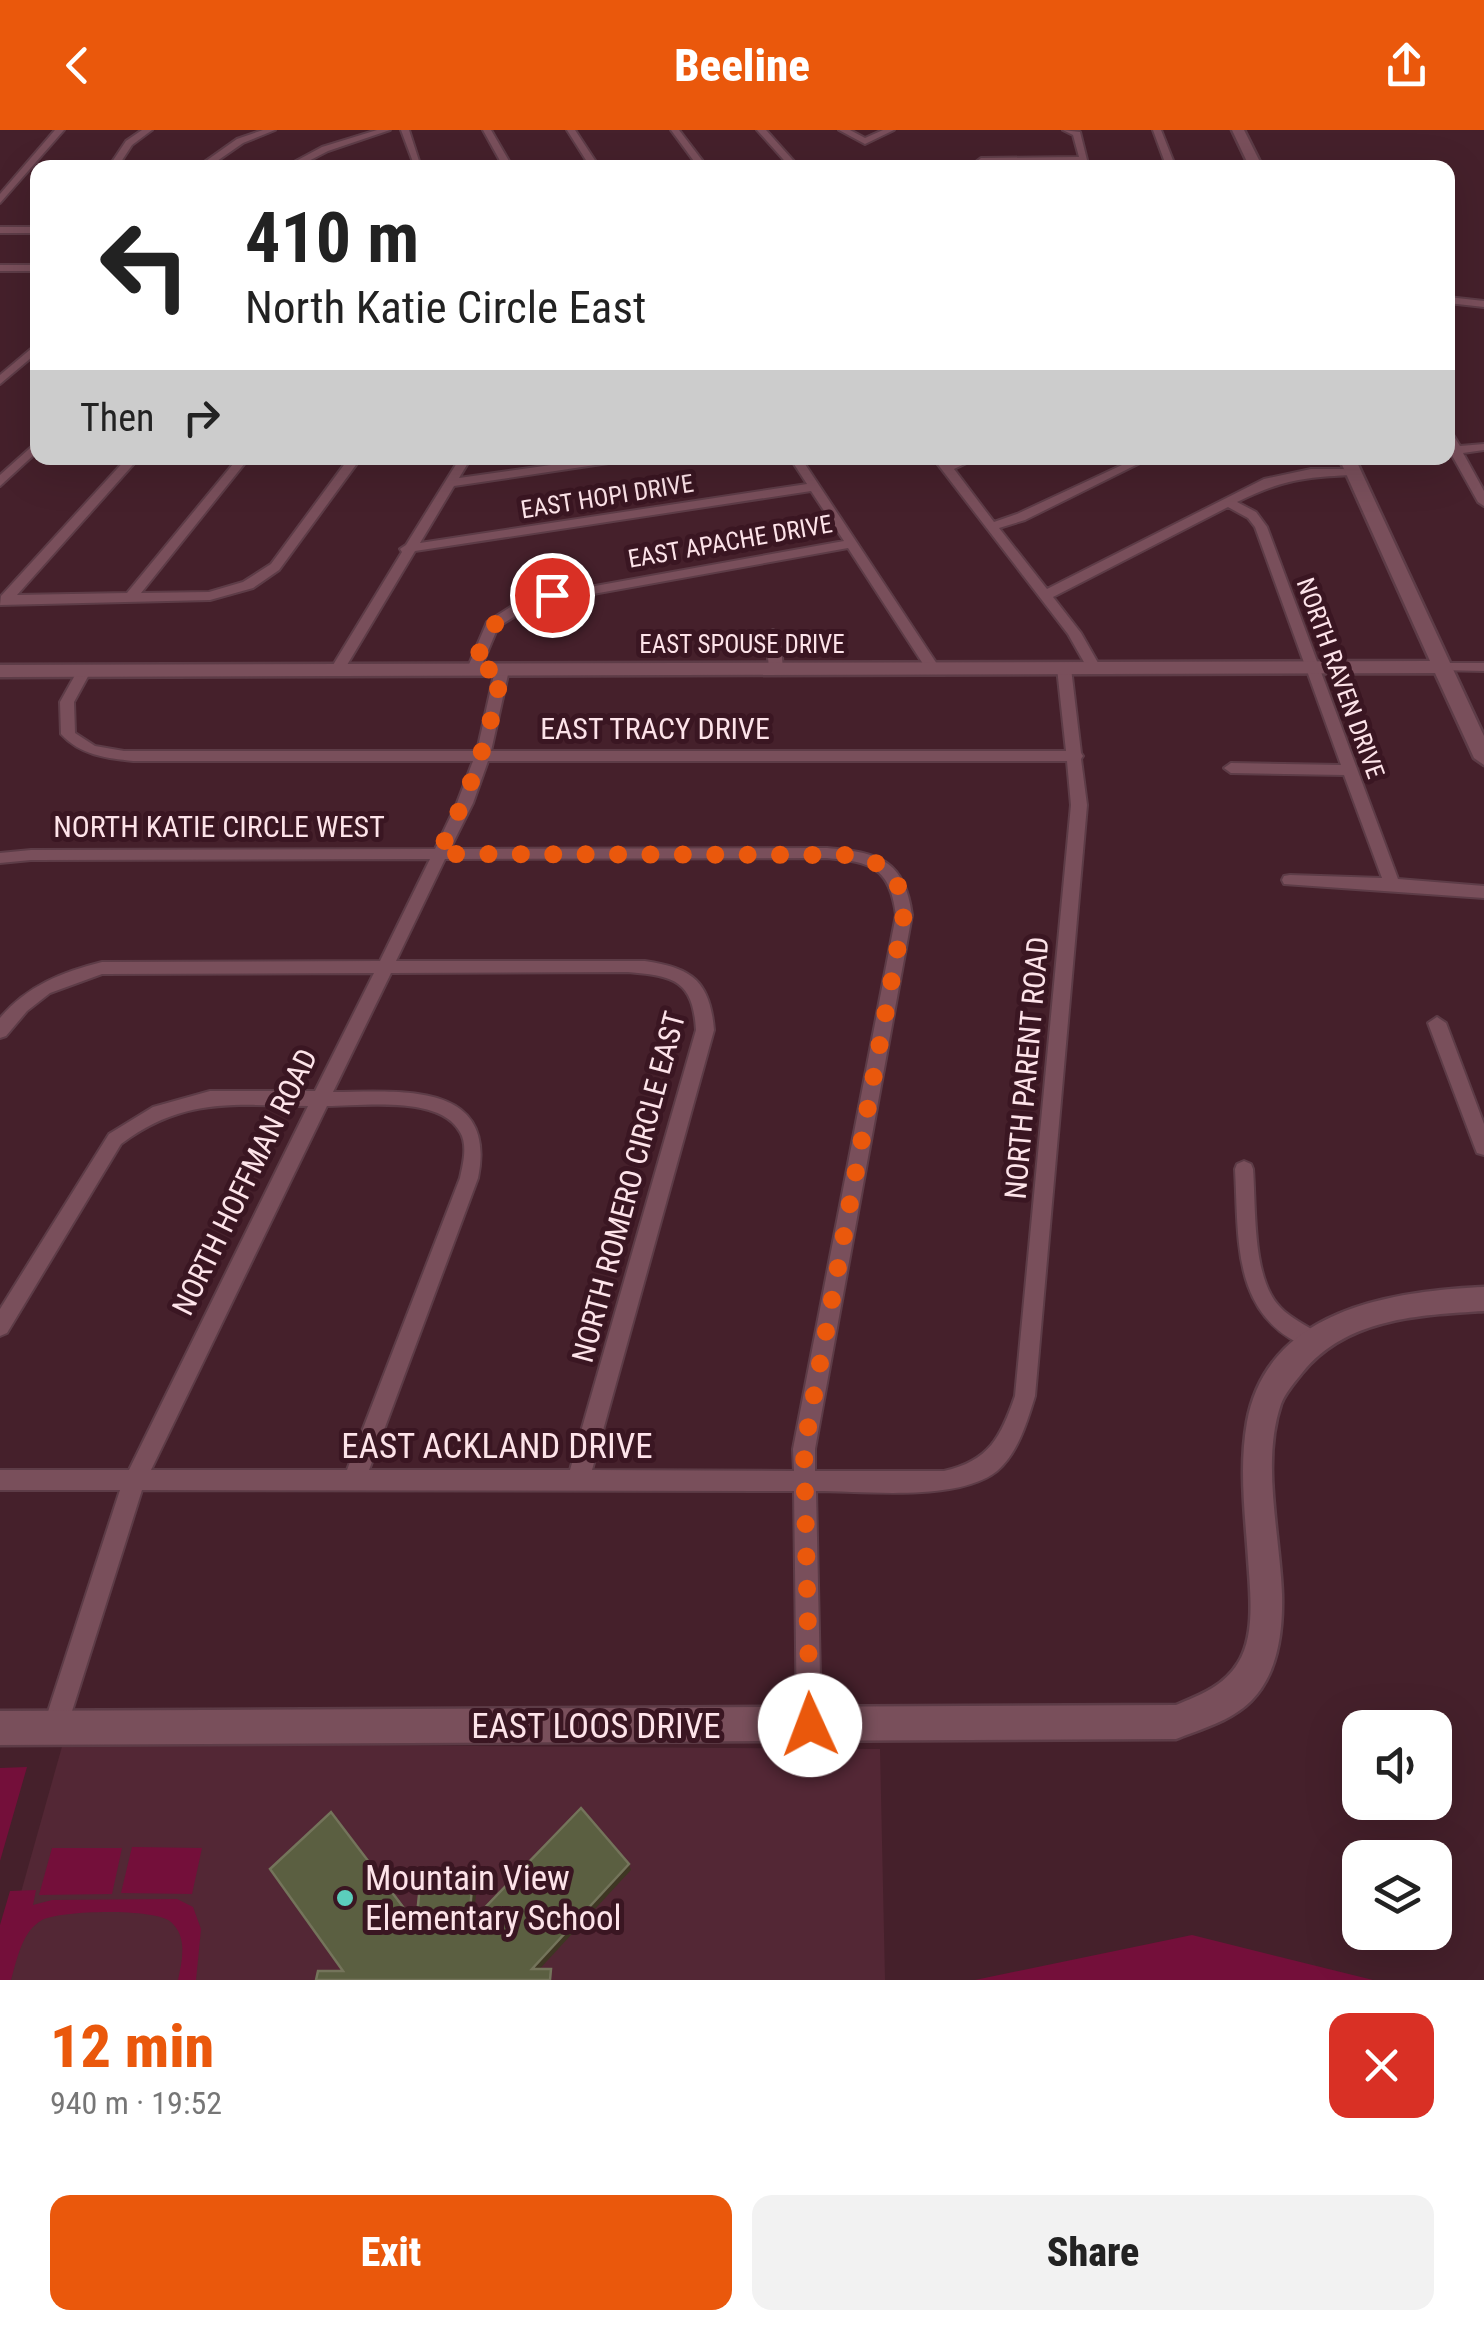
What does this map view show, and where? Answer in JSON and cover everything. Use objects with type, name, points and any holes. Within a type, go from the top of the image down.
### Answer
[{"type":"street","points":[[32,160],[60,130]]},
{"type":"street","points":[[118,160],[130,143],[148,130]]},
{"type":"street","points":[[212,160],[240,141],[271,130]]},
{"type":"street","points":[[305,160],[386,130]]},
{"type":"street","points":[[405,130],[416,160]]},
{"type":"street","points":[[487,130],[505,160]]},
{"type":"street","points":[[571,130],[591,160]]},
{"type":"street","points":[[675,130],[698,160]]},
{"type":"street","points":[[762,130],[789,160]]},
{"type":"street","points":[[844,130],[866,141],[890,130]]},
{"type":"street","points":[[1070,130],[1077,134],[1084,160]]},
{"type":"street","points":[[1157,130],[1169,160]]},
{"type":"street","points":[[1238,130],[1252,160]]},
{"type":"street","points":[[0,200],[30,162]]},
{"type":"street","points":[[0,230],[30,230]]},
{"type":"street","points":[[0,268],[30,268]]},
{"type":"street","points":[[1455,301],[1484,304]]},
{"type":"street","points":[[0,381],[30,353]]},
{"type":"street","points":[[1484,447],[1455,450],[1484,502]]},
{"type":"street","points":[[0,482],[30,452]]},
{"type":"street","points":[[3,602],[126,465]]},
{"type":"street","points":[[132,596],[238,465]]},
{"type":"street","points":[[3,602],[210,596],[248,585],[275,566],[350,465]]},
{"type":"street","points":[[337,670],[406,549],[460,465]]},
{"type":"street","points":[[449,482],[572,465]]},
{"type":"street","points":[[800,465],[932,668]]},
{"type":"street","points":[[945,465],[1046,596],[1094,668]]},
{"type":"street","points":[[993,526],[1021,517],[1130,465]]},
{"type":"street","points":[[1046,596],[1228,502],[1289,476],[1345,465]]},
{"type":"street","points":[[1350,465],[1484,758]]},
{"type":"street","name":"EAST HOPI DRIVE","points":[[406,549],[814,486]]},
{"type":"street","name":"NORTH RAVEN DRIVE","points":[[1228,502],[1252,515],[1261,527],[1392,885]]},
{"type":"street","name":"EAST APACHE DRIVE","points":[[474,669],[492,624],[528,602],[853,543]]},
{"type":"street","points":[[773,634],[776,669]]},
{"type":"street","name":"EAST SPOUSE DRIVE","points":[[0,671],[1484,667]]},
{"type":"street","name":"NORTH PARENT ROAD","points":[[990,1465],[1014,1430],[1025,1396],[1079,806],[1064,668]]},
{"type":"street","name":"NORTH HOFFMAN ROAD","points":[[55,1727],[134,1482],[483,757],[502,670]]},
{"type":"street","name":"EAST TRACY DRIVE","points":[[84,671],[67,702],[65,720],[68,734],[81,746],[100,753],[1076,756]]},
{"type":"street","points":[[1230,768],[1350,770]]},
{"type":"street","name":"NORTH KATIE CIRCLE WEST","points":[[0,858],[32,854],[827,853],[868,858],[896,876],[903,893],[904,914],[804,1449],[810,1725]]},
{"type":"street","points":[[1290,880],[1484,892]]},
{"type":"street","name":"NORTH ROMERO CIRCLE EAST","points":[[0,1031],[15,1009],[34,993],[77,973],[102,968],[654,968],[697,986],[705,1005],[704,1030],[580,1478]]},
{"type":"street","points":[[1437,1023],[1484,1148]]},
{"type":"street","points":[[0,1327],[115,1139],[141,1118],[177,1104],[210,1098],[418,1099],[450,1109],[469,1128],[476,1148],[469,1178],[354,1478]]},
{"type":"street","points":[[1244,1169],[1260,1296],[1270,1312],[1312,1340],[1346,1319],[1398,1307],[1484,1299]]},
{"type":"street","name":"EAST LOOS DRIVE","points":[[0,1728],[1176,1722],[1208,1709],[1242,1686],[1263,1644],[1266,1604],[1260,1440],[1266,1399],[1312,1340]]},
{"type":"street","name":"EAST ACKLAND DRIVE","points":[[0,1480],[944,1481],[972,1477],[990,1465]]},
{"type":"shaded area","points":[[63,1743],[880,1749],[885,1980],[0,1980],[0,1967]]},
{"type":"shaded area","points":[[27,1767],[0,1861],[0,1768]]},
{"type":"shaded area","points":[[132,1847],[202,1848],[192,1894],[121,1893]]},
{"type":"shaded area","points":[[52,1848],[122,1848],[112,1894],[39,1895]]},
{"type":"shaded area","points":[[36,1890],[33,1905],[52,1900],[177,1899],[193,1907],[201,1929],[196,1980],[178,1980],[182,1942],[171,1922],[147,1914],[108,1912],[42,1920],[25,1938],[11,1980],[0,1980],[0,1925],[10,1891]]},
{"type":"shaded area","points":[[1192,1935],[1373,1980],[975,1980]]},
{"type":"building","name":"Mountain View Elementary School","points":[[581,1808],[629,1864],[532,1969],[551,1969],[550,1980],[316,1980],[318,1971],[343,1971],[270,1869],[331,1812],[416,1924],[421,1876],[473,1875],[469,1924]]},
{"type":"place","name":"Mountain View Elementary School","points":[[345,1898]]},
{"type":"route","points":[[552,595],[500,617],[480,648],[474,669],[502,670],[489,737],[464,803],[438,854],[827,853],[868,858],[884,866],[896,876],[903,893],[904,914],[804,1449],[810,1725]]}]
